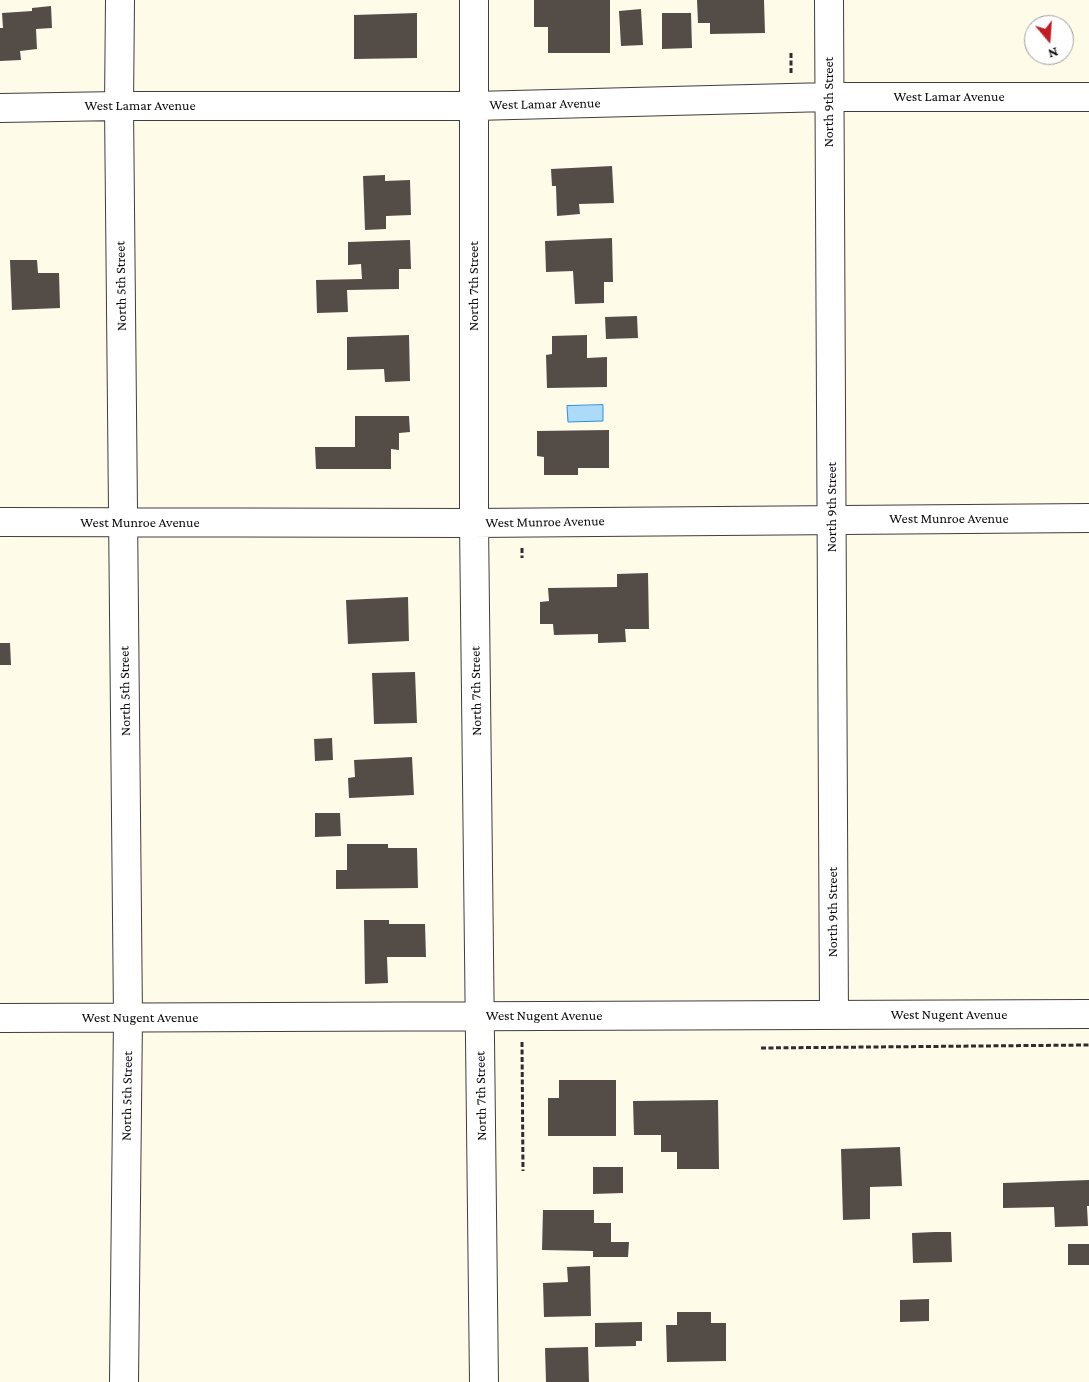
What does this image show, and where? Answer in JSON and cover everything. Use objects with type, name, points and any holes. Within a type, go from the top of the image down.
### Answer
[{"type":"street","name":"North 5th Street","points":[[120,0],[119,106],[128,1018],[124,1382]]},
{"type":"street","name":"North 7th Street","points":[[474,0],[474,523],[484,1382]]},
{"type":"street","name":"North 9th Street","points":[[829,0],[834,1015]]},
{"type":"street","name":"West Lamar Avenue","points":[[0,108],[474,106],[829,97],[1089,96]]},
{"type":"street","name":"West Munroe Avenue","points":[[0,522],[474,523],[1089,518]]},
{"type":"street","name":"West Nugent Avenue","points":[[0,1018],[1089,1014]]},
{"type":"path","points":[[791,51],[791,80]]},
{"type":"path","points":[[761,1048],[1089,1045]]},
{"type":"path","points":[[522,1048],[523,1171]]},
{"type":"water","points":[[603,405],[603,421],[568,422],[567,406]]},
{"type":"building","points":[[534,0],[610,0],[610,53],[548,53],[548,27],[534,27]]},
{"type":"building","points":[[697,0],[764,0],[765,33],[710,34],[710,23],[698,23]]},
{"type":"building","points":[[51,6],[52,28],[36,29],[37,49],[20,51],[21,60],[0,61],[0,28],[3,28],[2,13],[32,11],[32,8]]},
{"type":"building","points":[[641,9],[643,45],[621,46],[619,11]]},
{"type":"building","points":[[417,13],[417,58],[354,59],[354,15]]},
{"type":"building","points":[[662,13],[691,13],[692,48],[662,49]]},
{"type":"building","points":[[612,166],[614,203],[579,204],[580,214],[557,216],[556,186],[552,186],[551,169]]},
{"type":"building","points":[[385,175],[385,181],[410,180],[411,215],[386,216],[386,229],[365,230],[363,176]]},
{"type":"building","points":[[612,238],[613,282],[604,282],[604,303],[575,304],[573,271],[546,272],[545,241]]},
{"type":"building","points":[[410,240],[411,269],[399,269],[399,289],[347,290],[348,312],[317,313],[316,280],[362,279],[361,264],[348,265],[348,242]]},
{"type":"building","points":[[10,260],[37,260],[38,273],[59,273],[60,308],[12,310]]},
{"type":"building","points":[[637,316],[638,338],[606,339],[605,317]]},
{"type":"building","points":[[409,335],[410,381],[385,382],[384,369],[347,370],[347,337]]},
{"type":"building","points":[[587,335],[587,358],[607,357],[607,387],[547,388],[546,355],[552,354],[552,336]]},
{"type":"building","points":[[355,416],[409,416],[410,432],[399,433],[399,450],[391,449],[391,469],[316,469],[315,447],[355,447]]},
{"type":"building","points":[[609,430],[609,468],[578,468],[578,475],[544,475],[544,457],[537,456],[537,431]]},
{"type":"building","points":[[648,573],[649,629],[625,629],[626,642],[598,643],[598,634],[554,635],[553,624],[540,624],[540,602],[549,601],[548,588],[617,587],[617,574]]},
{"type":"building","points":[[408,597],[409,641],[348,644],[346,600]]},
{"type":"building","points":[[0,643],[10,643],[11,665],[0,665]]},
{"type":"building","points":[[415,672],[417,723],[374,724],[372,673]]},
{"type":"building","points":[[332,738],[333,760],[315,761],[314,739]]},
{"type":"building","points":[[412,757],[414,795],[349,798],[348,778],[355,777],[354,760]]},
{"type":"building","points":[[315,813],[340,813],[341,836],[315,837]]},
{"type":"building","points":[[347,844],[388,844],[388,848],[417,848],[418,888],[336,889],[336,870],[347,870]]},
{"type":"building","points":[[364,920],[389,920],[389,924],[425,924],[426,957],[387,957],[388,983],[365,984]]},
{"type":"building","points":[[559,1080],[616,1080],[616,1136],[548,1136],[548,1098],[559,1098]]},
{"type":"building","points":[[718,1100],[719,1169],[677,1169],[677,1152],[661,1152],[661,1135],[634,1135],[633,1101]]},
{"type":"building","points":[[900,1147],[902,1186],[870,1187],[870,1219],[843,1220],[841,1149]]},
{"type":"building","points":[[593,1167],[623,1167],[623,1193],[593,1194]]},
{"type":"building","points":[[1089,1180],[1088,1226],[1055,1227],[1054,1207],[1003,1208],[1003,1183]]},
{"type":"building","points":[[543,1210],[594,1210],[594,1223],[611,1223],[611,1242],[629,1242],[628,1257],[593,1257],[593,1251],[542,1250]]},
{"type":"building","points":[[951,1232],[952,1262],[913,1263],[912,1233]]},
{"type":"building","points":[[1068,1244],[1089,1244],[1089,1265],[1068,1265]]},
{"type":"building","points":[[590,1266],[591,1316],[544,1317],[543,1283],[568,1282],[567,1267]]},
{"type":"building","points":[[929,1299],[929,1321],[900,1322],[900,1300]]},
{"type":"building","points":[[677,1312],[711,1312],[711,1323],[726,1323],[726,1361],[667,1362],[666,1325],[677,1325]]},
{"type":"building","points":[[642,1322],[642,1341],[636,1341],[636,1346],[595,1347],[595,1323]]},
{"type":"building","points":[[588,1347],[589,1382],[546,1382],[545,1348]]}]
